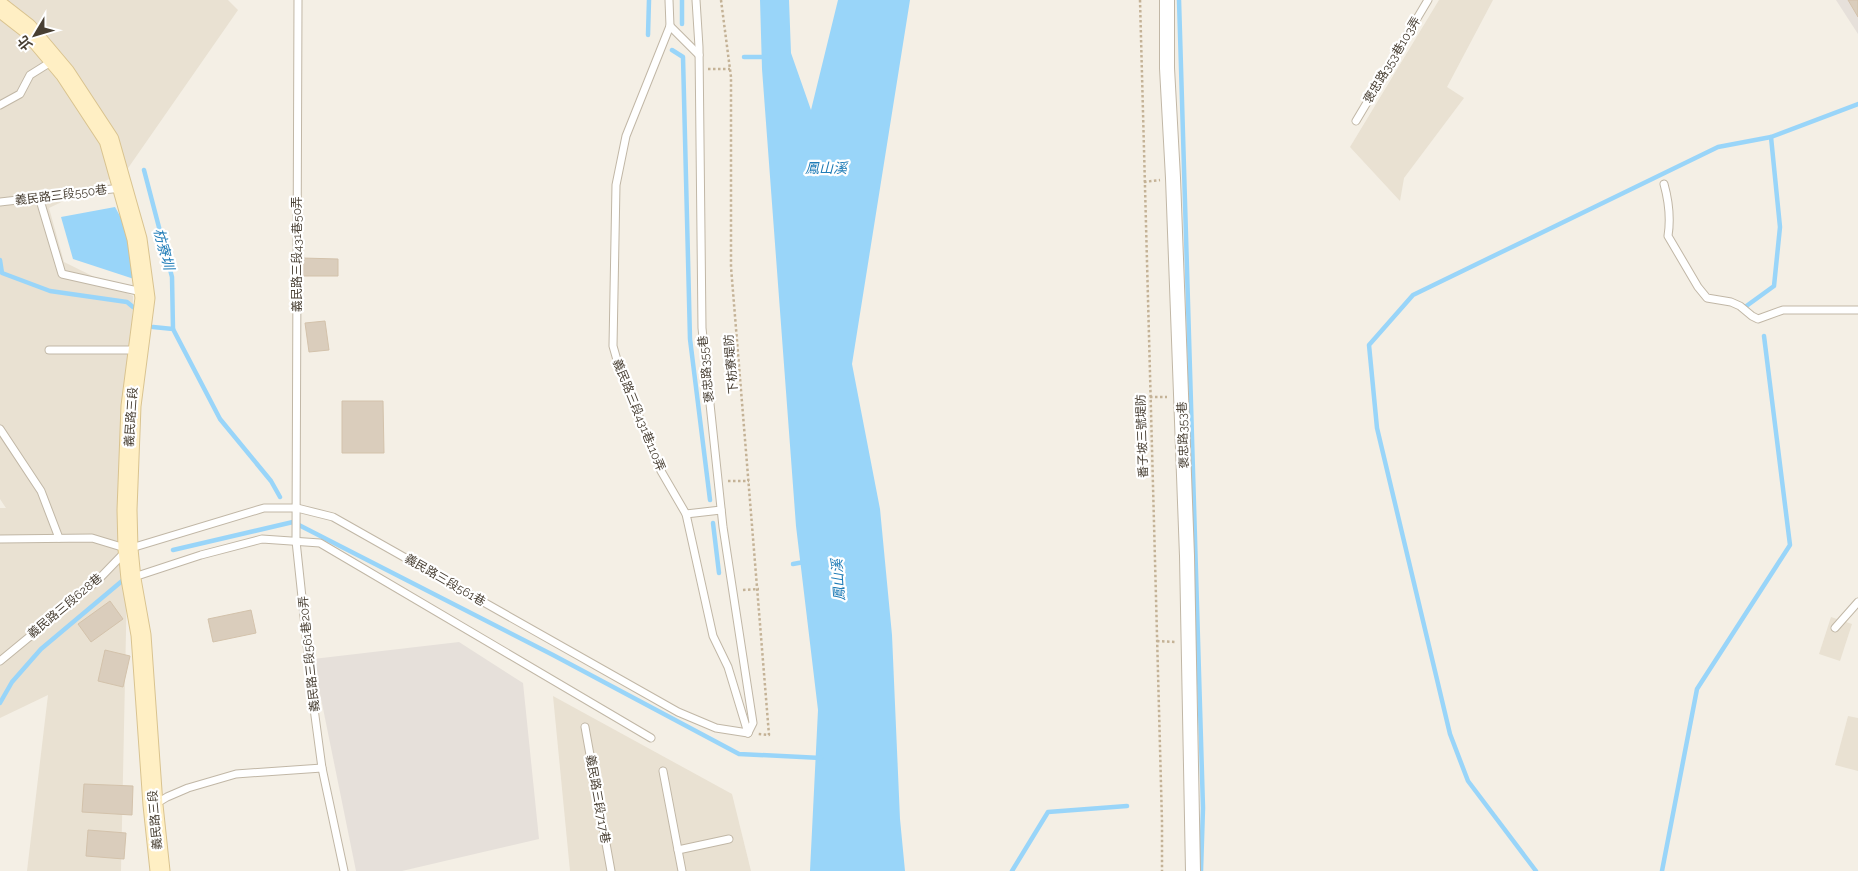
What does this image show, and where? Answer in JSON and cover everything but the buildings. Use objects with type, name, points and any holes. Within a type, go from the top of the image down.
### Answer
[{"type":"main road","name":"義民路三段","points":[[0,7],[27,28],[66,73],[110,140],[121,188],[137,239],[145,293],[131,406],[127,510],[128,549],[141,635],[153,805],[160,871]]},
{"type":"street","name":"褒忠路353巷","points":[[1167,0],[1167,68],[1176,248],[1189,643],[1193,871]]},
{"type":"lane","name":"義民路三段431巷50弄","points":[[296,541],[298,0]]},
{"type":"lane","name":"義民路三段431巷110弄","points":[[669,0],[670,26],[626,136],[616,185],[613,346],[619,367],[661,471],[686,514],[713,636],[728,667],[748,734]]},
{"type":"lane","name":"褒忠路355巷","points":[[696,0],[699,55],[702,328],[721,510],[753,723],[748,734]]},
{"type":"lane","name":"褒忠路353巷103弄","points":[[1356,121],[1428,0]]},
{"type":"lane","points":[[670,26],[699,55]]},
{"type":"lane","points":[[0,105],[20,94],[30,75],[54,60]]},
{"type":"lane","points":[[1664,184],[1670,205],[1671,220],[1668,236],[1698,287],[1707,298],[1731,302],[1758,319],[1783,310],[1858,310]]},
{"type":"lane","name":"義民路三段550巷","points":[[0,202],[121,188]]},
{"type":"lane","points":[[39,197],[62,274],[145,293]]},
{"type":"lane","points":[[49,350],[138,350]]},
{"type":"lane","points":[[0,429],[41,491],[59,538]]},
{"type":"lane","name":"義民路三段561巷","points":[[128,549],[264,508],[297,508],[333,517],[678,712],[716,728],[748,734]]},
{"type":"lane","points":[[686,514],[721,510]]},
{"type":"lane","points":[[0,539],[92,538],[128,549]]},
{"type":"lane","points":[[131,578],[201,555],[262,539],[320,543],[651,738]]},
{"type":"lane","name":"義民路三段561巷20弄","points":[[296,541],[322,768],[344,871]]},
{"type":"lane","name":"義民路三段628巷","points":[[0,661],[96,582],[128,549]]},
{"type":"lane","points":[[1835,628],[1858,602]]},
{"type":"lane","name":"義民路三段717巷","points":[[585,727],[612,871]]},
{"type":"lane","points":[[153,805],[188,788],[236,774],[322,768]]},
{"type":"lane","points":[[664,771],[682,871]]},
{"type":"lane","points":[[678,850],[729,839]]},
{"type":"path","name":"下枋寮堤防","points":[[721,0],[730,68],[731,267],[770,735],[748,734]]},
{"type":"path","name":"番子坡三號堤防","points":[[1140,0],[1162,871]]},
{"type":"path","points":[[699,69],[730,68]]},
{"type":"path","points":[[718,481],[749,481]]},
{"type":"path","points":[[732,591],[759,588]]},
{"type":"path","points":[[1157,641],[1189,643]]},
{"type":"shaded area","points":[[0,0],[228,0],[238,10],[126,171],[49,208],[64,262],[133,296],[121,871],[27,871],[48,695],[0,718],[0,508],[6,508],[0,499]]},
{"type":"shaded area","points":[[1439,0],[1493,0],[1447,87],[1464,98],[1404,178],[1400,201],[1350,147]]},
{"type":"shaded area","points":[[1836,0],[1858,0],[1858,34]]},
{"type":"shaded area","points":[[1831,617],[1852,624],[1840,661],[1819,654]]},
{"type":"shaded area","points":[[459,642],[523,683],[539,839],[402,871],[356,871],[313,659]]},
{"type":"shaded area","points":[[553,696],[732,794],[751,871],[570,871]]},
{"type":"shaded area","points":[[1848,716],[1858,718],[1858,771],[1835,765]]},
{"type":"water","name":"鳳山溪","points":[[760,0],[789,0],[791,53],[811,110],[838,0],[910,0],[852,364],[880,509],[892,635],[900,819],[905,871],[810,871],[818,710],[796,526],[762,69]]},
{"type":"water","points":[[115,207],[130,234],[134,279],[73,259],[61,217]]},
{"type":"waterway","points":[[648,35],[649,0]]},
{"type":"waterway","points":[[682,0],[682,24]]},
{"type":"waterway","points":[[1179,0],[1203,808],[1201,871]]},
{"type":"waterway","points":[[672,50],[683,57],[690,339],[710,500]]},
{"type":"waterway","points":[[744,57],[768,57]]},
{"type":"waterway","points":[[1536,871],[1468,781],[1450,734],[1377,428],[1369,345],[1413,295],[1718,147],[1771,137],[1858,104]]},
{"type":"waterway","points":[[1745,307],[1774,286],[1780,227],[1771,137]]},
{"type":"waterway","name":"枋寮圳","points":[[144,170],[172,277],[173,329]]},
{"type":"waterway","points":[[0,260],[2,273],[50,291],[127,302],[133,307]]},
{"type":"waterway","points":[[153,327],[173,329],[220,419],[271,481],[280,497]]},
{"type":"waterway","points":[[1662,871],[1697,689],[1790,545],[1764,336]]},
{"type":"waterway","points":[[173,550],[293,522],[553,655],[739,754],[821,758]]},
{"type":"waterway","points":[[713,523],[719,573]]},
{"type":"waterway","points":[[793,564],[804,562]]},
{"type":"waterway","points":[[0,703],[12,682],[41,649],[122,581]]},
{"type":"waterway","points":[[1012,871],[1048,812],[1127,806]]}]
